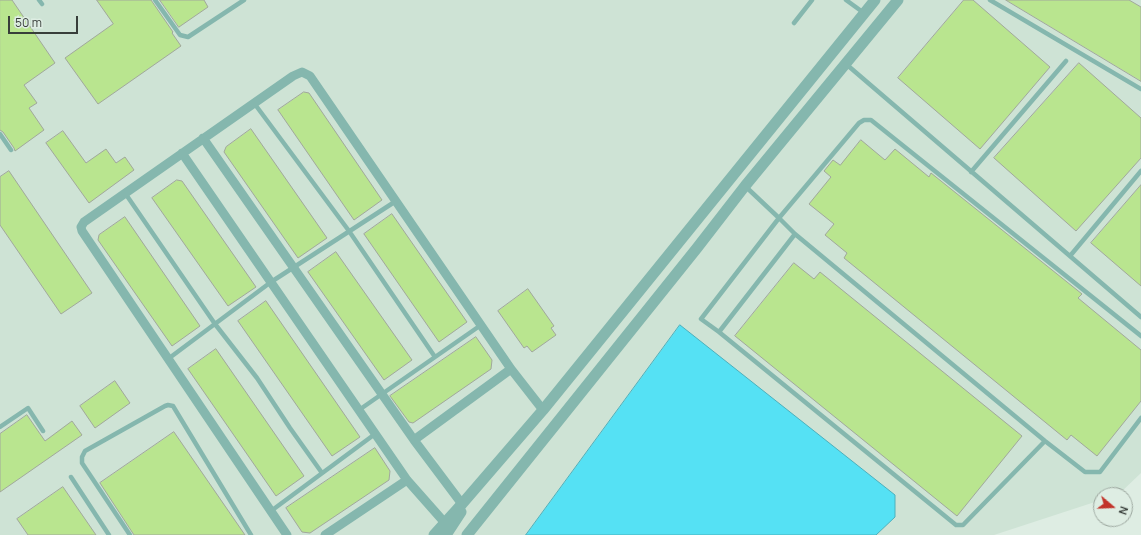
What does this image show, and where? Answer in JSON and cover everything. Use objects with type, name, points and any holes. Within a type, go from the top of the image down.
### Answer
[{"type":"street","points":[[434,535],[543,410],[875,0]]},
{"type":"street","points":[[467,535],[698,248],[745,186],[898,0]]},
{"type":"street","points":[[287,535],[82,231],[81,226],[84,222],[293,76],[302,72],[310,76],[511,369],[543,410]]},
{"type":"street","points":[[203,138],[414,440],[465,500]]},
{"type":"street","points":[[182,153],[407,480],[445,523]]},
{"type":"street","points":[[683,237],[698,248]]},
{"type":"street","points":[[414,440],[511,369]]},
{"type":"street","points":[[325,535],[407,480]]},
{"type":"street","points":[[446,535],[456,522],[465,500]]},
{"type":"lane","points":[[155,0],[180,35],[188,37],[244,0]]},
{"type":"lane","points":[[794,23],[812,0]]},
{"type":"lane","points":[[846,0],[864,14]]},
{"type":"lane","points":[[990,0],[1141,90]]},
{"type":"lane","points":[[971,172],[1066,61]]},
{"type":"lane","points":[[846,64],[1141,317]]},
{"type":"lane","points":[[254,103],[349,231],[435,357]]},
{"type":"lane","points":[[1045,441],[963,525],[956,525],[701,319],[779,218],[858,123],[864,120],[871,120],[1141,336]]},
{"type":"lane","points":[[0,134],[11,150]]},
{"type":"lane","points":[[1070,256],[1141,171]]},
{"type":"lane","points":[[745,186],[795,234],[1045,441],[1085,472],[1100,472],[1141,418]]},
{"type":"lane","points":[[125,193],[215,324],[257,378],[322,473]]},
{"type":"lane","points":[[168,359],[271,282],[396,201]]},
{"type":"lane","points":[[719,332],[795,234]]},
{"type":"lane","points":[[359,410],[481,325]]},
{"type":"lane","points":[[130,535],[82,463],[82,457],[85,451],[168,405],[173,406],[251,535]]},
{"type":"lane","points":[[0,427],[28,408],[43,431]]},
{"type":"lane","points":[[271,510],[375,434]]},
{"type":"lane","points":[[71,478],[109,535]]},
{"type":"shaded area","points":[[0,0],[1141,0],[1141,473],[1126,487],[1093,487],[1093,503],[994,535],[0,535]]},
{"type":"water","points":[[680,325],[895,495],[895,517],[876,535],[526,535]]},
{"type":"building","points":[[0,0],[12,0],[55,63],[24,85],[37,103],[29,108],[44,130],[15,151],[3,132],[0,130]]},
{"type":"building","points":[[97,0],[151,0],[181,46],[98,104],[65,58],[113,24]]},
{"type":"building","points":[[160,0],[204,0],[208,7],[179,27]]},
{"type":"building","points":[[964,0],[973,0],[1050,67],[980,149],[898,78]]},
{"type":"building","points":[[1006,0],[1129,0],[1141,7],[1141,81]]},
{"type":"building","points":[[1079,63],[1141,118],[1141,158],[1076,231],[994,158]]},
{"type":"building","points":[[304,92],[309,93],[382,200],[354,220],[278,110]]},
{"type":"building","points":[[251,129],[327,238],[298,258],[224,152],[226,147]]},
{"type":"building","points":[[63,131],[86,163],[106,149],[116,163],[125,157],[134,170],[89,203],[46,143]]},
{"type":"building","points":[[861,140],[885,160],[895,149],[929,177],[931,173],[1082,294],[1078,298],[1141,350],[1141,401],[1097,456],[1071,435],[1067,440],[844,258],[847,253],[825,235],[834,224],[809,204],[831,177],[824,171],[833,160],[840,165]]},
{"type":"building","points":[[9,171],[92,293],[61,314],[0,225],[0,177]]},
{"type":"building","points":[[177,180],[182,181],[256,287],[228,306],[152,198]]},
{"type":"building","points":[[1141,185],[1141,286],[1091,243]]},
{"type":"building","points":[[392,214],[467,322],[439,342],[364,234]]},
{"type":"building","points":[[125,217],[200,326],[172,346],[98,240],[99,235]]},
{"type":"building","points":[[336,252],[412,360],[384,380],[308,272]]},
{"type":"building","points":[[794,263],[814,279],[820,272],[1022,436],[957,516],[735,336]]},
{"type":"building","points":[[528,289],[554,326],[551,328],[556,335],[532,352],[527,346],[524,348],[498,311]]},
{"type":"building","points":[[266,301],[360,437],[332,456],[238,321]]},
{"type":"building","points":[[476,337],[492,360],[491,369],[413,423],[409,422],[390,396]]},
{"type":"building","points":[[216,349],[304,476],[276,496],[188,369]]},
{"type":"building","points":[[115,381],[130,403],[95,428],[80,406]]},
{"type":"building","points":[[27,415],[45,441],[72,421],[82,435],[0,492],[0,434]]},
{"type":"building","points":[[174,432],[245,535],[134,535],[100,483]]},
{"type":"building","points":[[375,448],[390,471],[389,480],[310,533],[302,532],[286,508]]},
{"type":"building","points":[[63,487],[96,535],[28,535],[17,519]]}]
